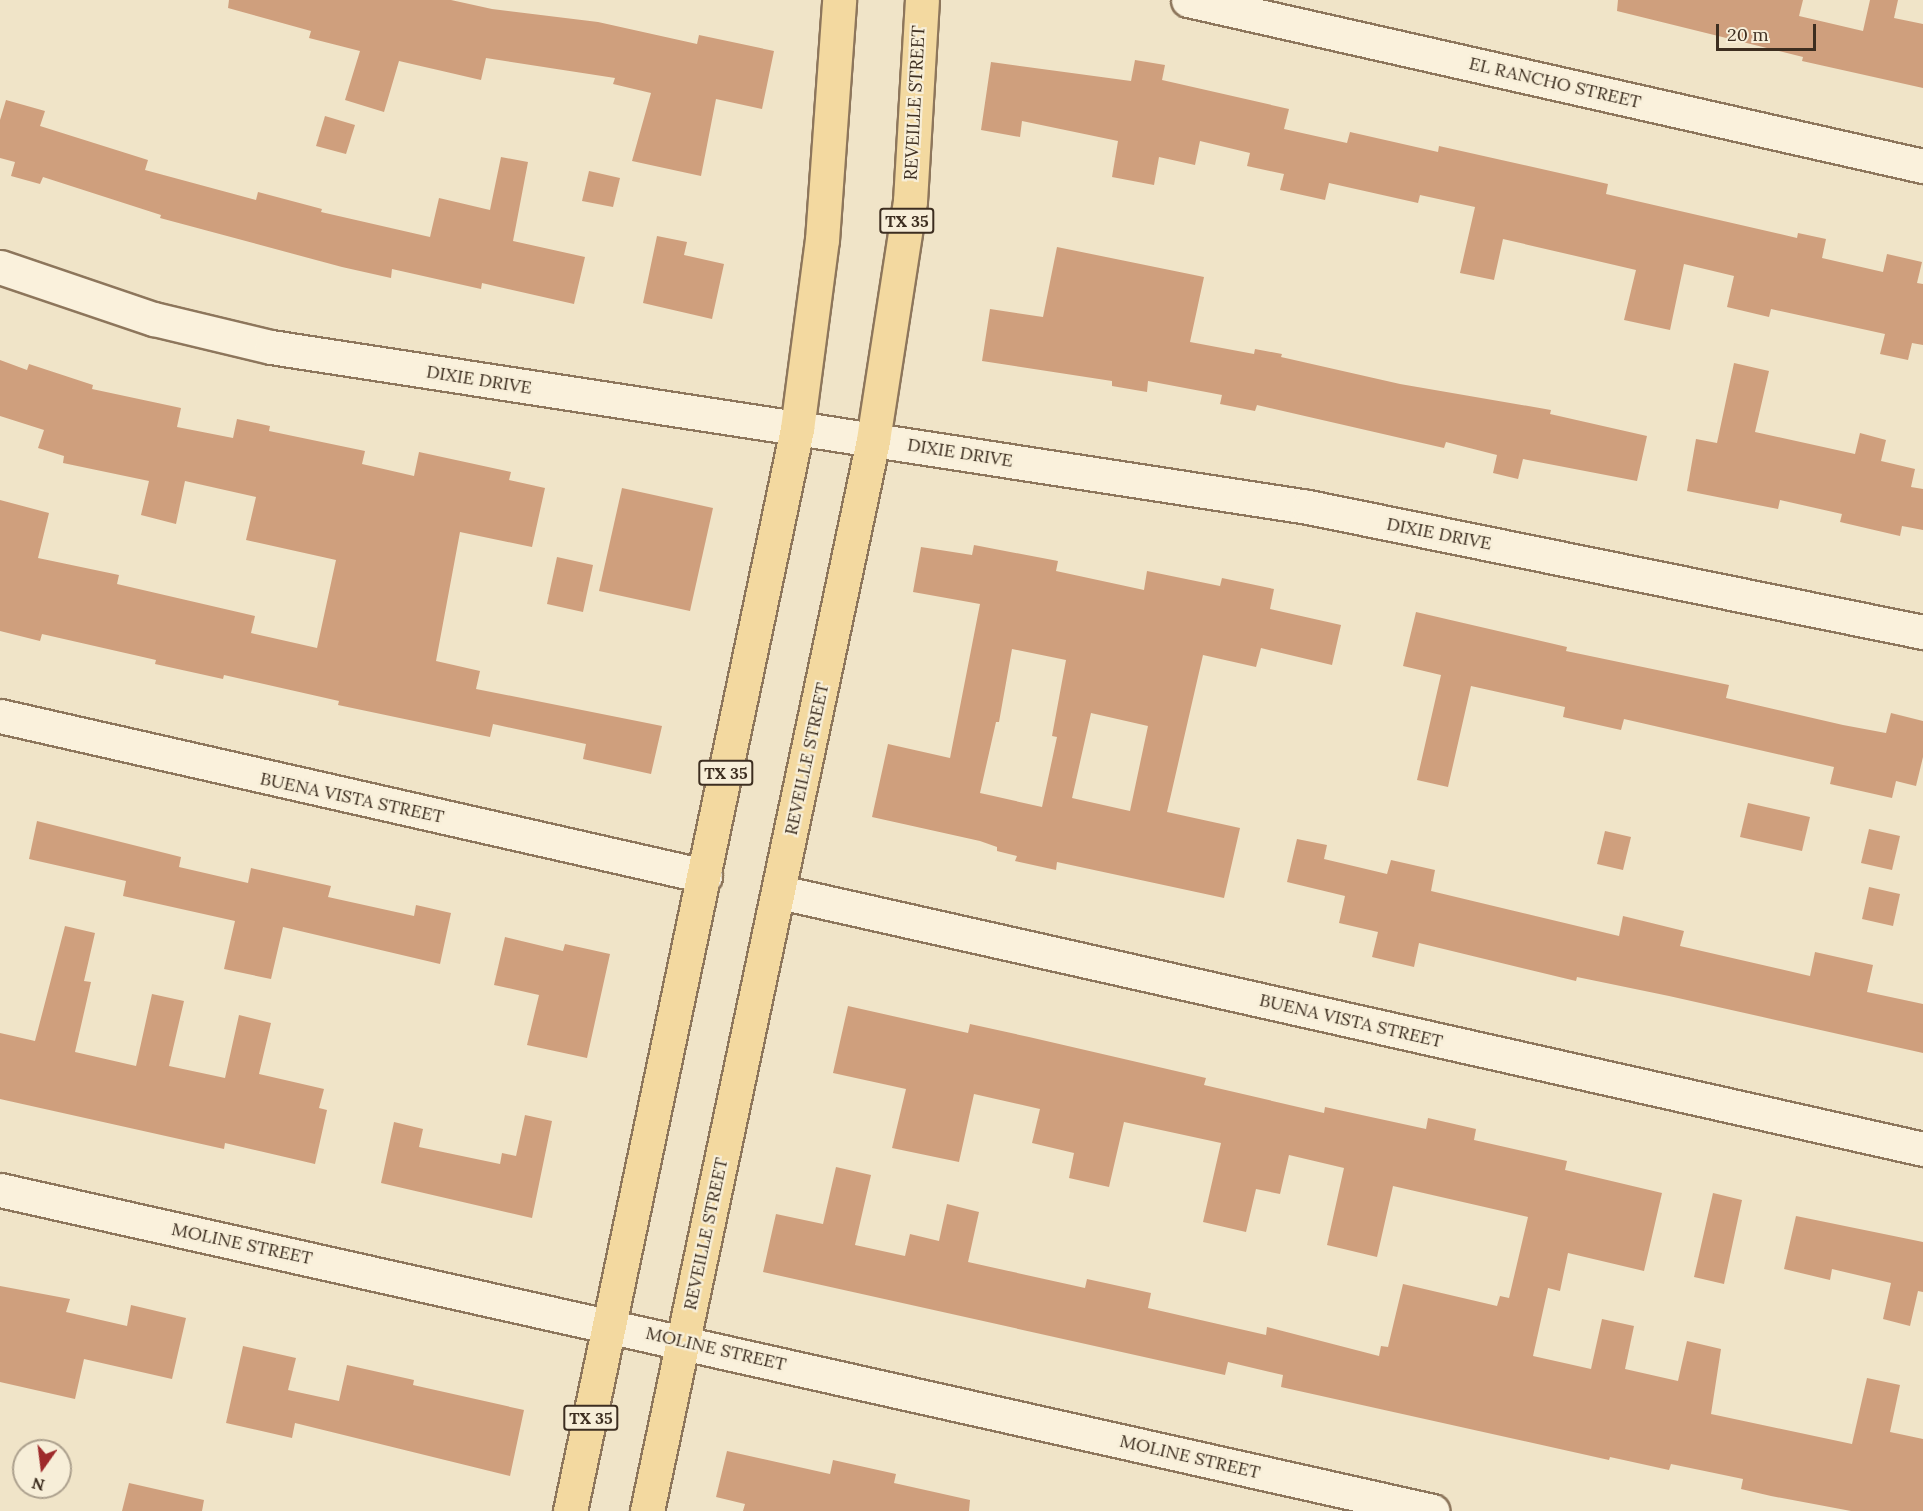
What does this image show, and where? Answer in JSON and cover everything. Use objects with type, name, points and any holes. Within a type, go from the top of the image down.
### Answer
[{"type":"main road","name":"TX 35","points":[[570,1511],[612,1326],[797,429],[822,240],[839,0]]},
{"type":"main road","name":"REVEILLE STREET","points":[[647,1511],[780,892],[873,440],[910,201],[922,0]]},
{"type":"street","name":"EL RANCHO STREET","points":[[1188,0],[1923,166]]},
{"type":"street","name":"DIXIE DRIVE","points":[[0,267],[154,319],[272,347],[1308,507],[1923,632]]},
{"type":"street","name":"BUENA VISTA STREET","points":[[0,716],[156,755],[705,876]]},
{"type":"street","name":"BUENA VISTA STREET","points":[[780,892],[1923,1149]]},
{"type":"street","name":"MOLINE STREET","points":[[0,1190],[1432,1511]]},
{"type":"building","points":[[229,0],[451,0],[492,9],[598,22],[697,44],[699,35],[774,51],[762,109],[716,99],[701,176],[632,161],[651,93],[613,84],[615,78],[486,58],[481,80],[399,61],[384,112],[345,100],[360,51],[309,38],[311,31],[228,8]]},
{"type":"building","points":[[1618,0],[1803,0],[1799,16],[1863,31],[1870,0],[1898,0],[1894,18],[1923,24],[1923,88],[1802,61],[1803,57],[1617,11]]},
{"type":"building","points":[[1135,60],[1165,65],[1162,80],[1289,109],[1284,129],[1347,143],[1350,132],[1438,152],[1439,146],[1608,184],[1606,194],[1797,238],[1798,233],[1826,239],[1822,258],[1883,272],[1887,254],[1922,262],[1917,283],[1923,284],[1923,345],[1912,343],[1908,360],[1880,354],[1885,334],[1771,309],[1769,317],[1727,307],[1734,276],[1684,264],[1670,330],[1624,320],[1636,270],[1503,239],[1494,280],[1460,273],[1475,207],[1420,195],[1418,203],[1329,183],[1325,200],[1280,190],[1284,174],[1247,166],[1250,153],[1200,141],[1195,165],[1159,157],[1154,185],[1112,177],[1118,141],[1022,121],[1020,137],[981,130],[991,62],[1131,81]]},
{"type":"building","points":[[6,100],[45,111],[40,126],[148,160],[145,170],[256,200],[258,192],[322,209],[321,212],[430,237],[439,198],[490,210],[501,157],[528,162],[513,241],[585,257],[574,304],[482,283],[481,289],[392,269],[391,278],[342,267],[160,218],[161,215],[43,177],[40,184],[11,176],[15,162],[0,158],[0,120]]},
{"type":"building","points":[[325,116],[355,125],[346,154],[316,146]]},
{"type":"building","points":[[589,171],[620,178],[613,207],[582,201]]},
{"type":"building","points":[[657,236],[687,242],[684,255],[724,264],[712,319],[643,303]]},
{"type":"building","points":[[1057,247],[1204,277],[1190,342],[1254,354],[1255,349],[1282,354],[1281,357],[1400,384],[1551,410],[1550,414],[1647,436],[1637,481],[1523,459],[1518,479],[1493,473],[1497,455],[1446,442],[1444,448],[1257,405],[1255,411],[1220,404],[1222,395],[1148,381],[1147,392],[1112,386],[1112,381],[982,361],[990,309],[1043,317]]},
{"type":"building","points":[[0,360],[27,370],[29,364],[93,385],[92,389],[181,408],[177,427],[233,438],[237,419],[270,426],[269,431],[365,451],[362,464],[414,476],[419,452],[511,472],[509,480],[545,488],[532,547],[460,532],[436,661],[480,671],[476,689],[662,726],[651,774],[583,759],[586,744],[493,724],[490,737],[338,705],[339,701],[224,675],[223,679],[155,664],[156,660],[42,634],[40,641],[0,631],[0,500],[49,513],[38,558],[119,575],[117,584],[255,616],[251,633],[317,648],[336,560],[246,540],[256,497],[185,481],[176,524],[141,515],[149,481],[63,463],[64,456],[38,448],[44,430],[0,416]]},
{"type":"building","points":[[1734,363],[1769,371],[1755,432],[1855,454],[1860,433],[1886,440],[1881,461],[1915,469],[1911,487],[1923,489],[1923,530],[1902,526],[1900,536],[1840,522],[1842,514],[1780,500],[1778,509],[1687,491],[1696,439],[1717,443]]},
{"type":"building","points":[[622,488],[713,508],[690,611],[599,591]]},
{"type":"building","points":[[974,545],[1058,561],[1056,571],[1144,590],[1147,571],[1220,586],[1222,578],[1274,589],[1270,609],[1341,625],[1332,665],[1261,648],[1256,667],[1203,655],[1167,812],[1240,828],[1224,898],[1057,862],[1056,870],[1015,861],[1017,856],[997,851],[997,847],[980,841],[872,817],[888,744],[950,758],[980,604],[913,592],[921,547],[972,555]],"holes":[[[1012,649],[1066,660],[1052,736],[1057,737],[1042,807],[980,793],[996,722],[999,722]],[[1091,713],[1148,726],[1130,811],[1072,798]]]},
{"type":"building","points":[[557,557],[593,565],[583,612],[547,604]]},
{"type":"building","points":[[1416,612],[1567,647],[1566,651],[1729,685],[1726,698],[1843,725],[1886,733],[1891,713],[1923,721],[1923,757],[1916,786],[1896,781],[1892,798],[1830,784],[1834,767],[1624,719],[1621,730],[1563,717],[1565,707],[1471,686],[1448,787],[1417,780],[1441,675],[1403,666]]},
{"type":"building","points":[[1748,803],[1810,817],[1802,851],[1740,837]]},
{"type":"building","points":[[37,821],[181,857],[179,867],[248,883],[251,868],[331,886],[328,897],[414,916],[416,905],[451,913],[440,964],[283,927],[271,979],[224,969],[235,921],[123,896],[126,881],[29,859]]},
{"type":"building","points":[[1869,829],[1900,836],[1892,870],[1861,863]]},
{"type":"building","points":[[1605,831],[1631,837],[1623,870],[1597,864]]},
{"type":"building","points":[[1297,839],[1327,845],[1324,859],[1387,874],[1391,860],[1435,870],[1431,891],[1619,936],[1623,916],[1684,931],[1680,946],[1810,976],[1815,952],[1873,965],[1867,992],[1923,1004],[1923,1053],[1669,996],[1577,977],[1576,981],[1419,943],[1414,967],[1372,957],[1378,932],[1339,923],[1345,896],[1287,882]]},
{"type":"building","points":[[1869,887],[1900,894],[1893,926],[1862,919]]},
{"type":"building","points":[[65,926],[95,933],[84,981],[91,982],[75,1052],[136,1066],[152,994],[184,1001],[169,1066],[225,1078],[239,1015],[271,1023],[259,1074],[324,1089],[319,1108],[327,1110],[315,1164],[225,1143],[224,1149],[0,1099],[0,1033],[35,1041]]},
{"type":"building","points":[[505,937],[563,951],[565,944],[610,954],[587,1058],[527,1045],[539,995],[494,985]]},
{"type":"building","points":[[848,1006],[968,1033],[970,1024],[1029,1037],[1206,1078],[1204,1085],[1324,1113],[1325,1107],[1426,1129],[1428,1118],[1476,1129],[1474,1140],[1567,1161],[1565,1170],[1662,1193],[1644,1271],[1568,1253],[1560,1291],[1548,1288],[1533,1356],[1591,1369],[1602,1319],[1634,1326],[1625,1369],[1678,1381],[1687,1341],[1721,1349],[1711,1414],[1852,1444],[1867,1378],[1900,1385],[1890,1432],[1923,1439],[1923,1511],[1851,1511],[1771,1496],[1741,1489],[1743,1479],[1671,1464],[1669,1470],[1610,1457],[1609,1460],[1281,1387],[1283,1375],[1228,1362],[1225,1375],[763,1272],[776,1214],[823,1224],[836,1167],[871,1175],[855,1245],[905,1256],[910,1234],[939,1241],[947,1204],[979,1212],[968,1262],[1085,1288],[1087,1279],[1151,1293],[1148,1308],[1266,1335],[1267,1327],[1379,1356],[1381,1346],[1388,1347],[1403,1284],[1497,1306],[1500,1296],[1509,1298],[1528,1217],[1393,1186],[1377,1257],[1327,1245],[1344,1168],[1289,1155],[1280,1194],[1256,1189],[1246,1232],[1203,1222],[1221,1143],[1124,1122],[1109,1187],[1069,1178],[1074,1153],[1032,1143],[1040,1109],[974,1094],[959,1162],[892,1148],[906,1089],[833,1073]]},
{"type":"building","points":[[525,1115],[552,1121],[532,1218],[381,1183],[394,1122],[423,1129],[419,1147],[500,1164],[502,1153],[516,1156]]},
{"type":"building","points":[[1713,1193],[1742,1200],[1724,1284],[1694,1277]]},
{"type":"building","points":[[1796,1216],[1923,1242],[1923,1292],[1918,1291],[1910,1326],[1883,1319],[1891,1283],[1832,1269],[1830,1280],[1784,1269]]},
{"type":"building","points":[[0,1286],[70,1299],[66,1312],[127,1326],[131,1305],[186,1318],[172,1379],[84,1359],[75,1399],[0,1382]]},
{"type":"building","points":[[243,1346],[296,1358],[288,1390],[339,1401],[347,1365],[414,1380],[413,1385],[524,1410],[510,1476],[295,1423],[292,1438],[226,1423]]},
{"type":"building","points":[[727,1451],[830,1474],[833,1460],[896,1474],[894,1483],[970,1500],[969,1511],[743,1511],[745,1504],[716,1497]]},
{"type":"building","points":[[129,1483],[204,1500],[202,1511],[122,1511]]}]
